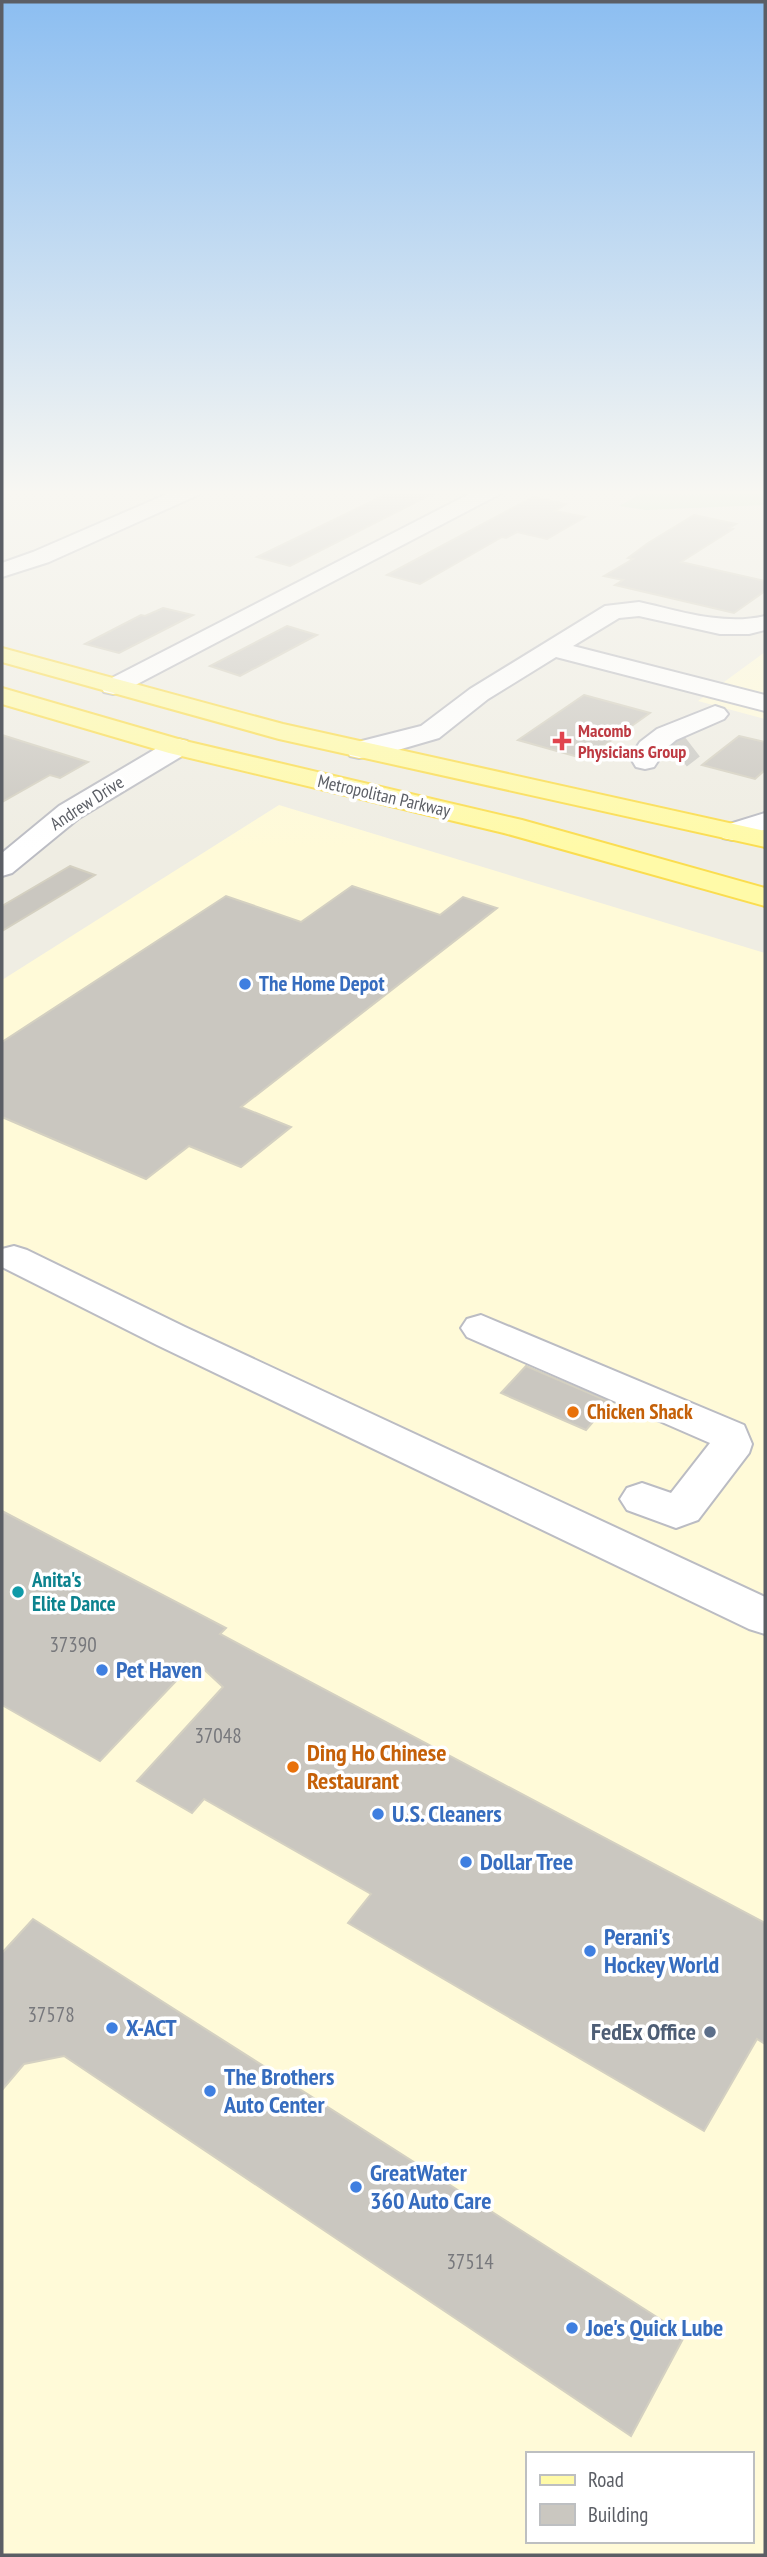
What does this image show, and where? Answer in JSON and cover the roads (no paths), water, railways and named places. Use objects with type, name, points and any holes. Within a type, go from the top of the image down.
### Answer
[{"type":"main road","name":"Metropolitan Parkway","points":[[2,655],[279,731],[765,839]]},
{"type":"main road","name":"Metropolitan Parkway","points":[[2,696],[178,747],[512,826],[684,872],[765,897]]},
{"type":"main road","points":[[222,758],[244,756],[268,748],[279,738],[279,731]]},
{"type":"main road","points":[[346,788],[372,769],[419,763]]},
{"type":"main road","points":[[684,872],[732,872],[758,868]]},
{"type":"street","points":[[113,687],[261,610]]},
{"type":"street","points":[[359,750],[384,747],[430,732],[468,701],[603,615],[616,610]]},
{"type":"street","points":[[649,610],[720,627],[749,627],[765,623]]},
{"type":"street","points":[[551,648],[765,703]]},
{"type":"street","points":[[712,716],[706,733],[669,757],[643,757],[647,750],[677,727],[712,716]]},
{"type":"street","points":[[430,732],[434,748],[469,774]]},
{"type":"street","name":"Andrew Drive","points":[[2,867],[69,812],[178,747]]},
{"type":"street","points":[[733,832],[765,821]]},
{"type":"street","points":[[14,1258],[171,1336],[765,1617]]},
{"type":"street","points":[[481,1328],[729,1435],[731,1444],[727,1454],[683,1509],[676,1512],[642,1499]]},
{"type":"tunnel","points":[[678,755],[691,745]]},
{"type":"place","name":"Macomb Physicians Group","points":[[562,741]]},
{"type":"place","name":"The Home Depot","points":[[245,984]]},
{"type":"place","name":"Chicken Shack","points":[[573,1412]]},
{"type":"place","name":"Anita's Elite Dance","points":[[18,1592]]},
{"type":"place","name":"Pet Haven","points":[[102,1670]]},
{"type":"place","name":"Ding Ho Chinese Restaurant","points":[[293,1767]]},
{"type":"place","name":"U.S. Cleaners","points":[[378,1814]]},
{"type":"place","name":"Dollar Tree","points":[[466,1862]]},
{"type":"place","name":"Perani's Hockey World","points":[[590,1951]]},
{"type":"place","name":"X-ACT","points":[[112,2028]]},
{"type":"place","name":"FedEx Office","points":[[710,2032]]},
{"type":"place","name":"The Brothers Auto Center","points":[[210,2091]]},
{"type":"place","name":"GreatWater 360 Auto Care","points":[[356,2187]]},
{"type":"place","name":"Joe's Quick Lube","points":[[572,2328]]}]
